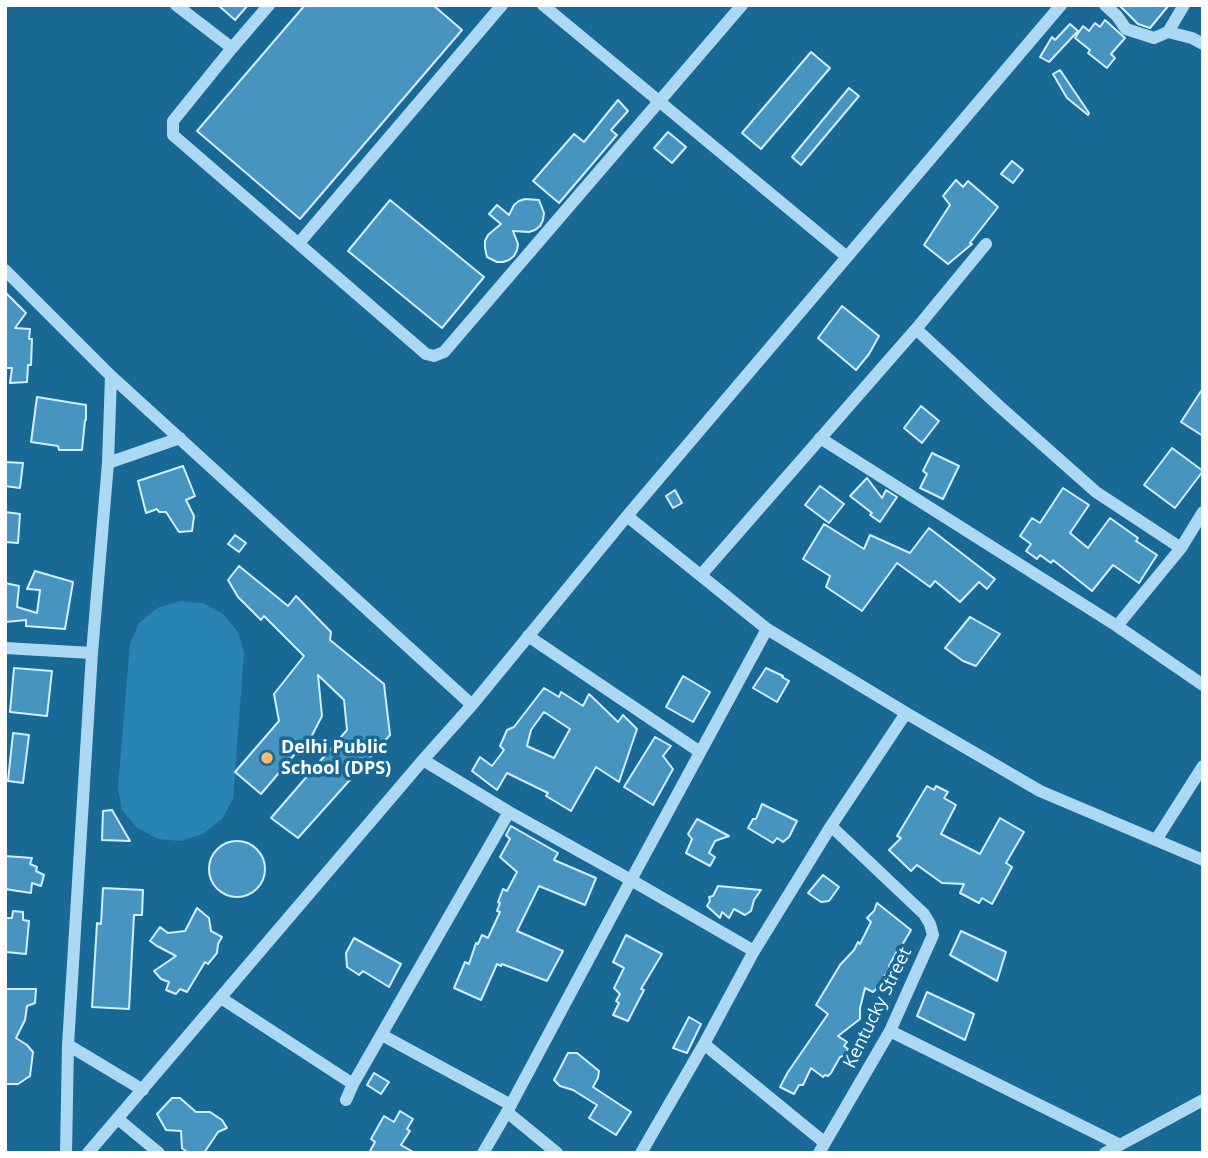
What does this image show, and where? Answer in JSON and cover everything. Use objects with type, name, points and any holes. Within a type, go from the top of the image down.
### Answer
[{"type":"street","points":[[176,5],[232,48]]},
{"type":"street","points":[[269,5],[173,121],[173,135],[426,354],[434,356],[444,352],[742,5]]},
{"type":"street","points":[[299,243],[502,5]]},
{"type":"street","points":[[543,5],[847,257]]},
{"type":"street","points":[[88,1153],[472,705],[627,516],[1061,5]]},
{"type":"street","points":[[1105,5],[1117,16],[1125,29],[1154,38],[1168,32],[1184,5]]},
{"type":"street","points":[[1168,32],[1192,38],[1203,44]]},
{"type":"street","points":[[701,575],[916,329],[986,244]]},
{"type":"street","points":[[5,270],[111,376],[472,705]]},
{"type":"street","points":[[916,329],[1096,492],[1181,548]]},
{"type":"street","points":[[66,1153],[68,1045],[92,653],[108,463],[111,376]]},
{"type":"street","points":[[108,463],[180,438]]},
{"type":"street","points":[[820,438],[1117,626],[1203,685]]},
{"type":"street","points":[[1117,626],[1181,548],[1203,512]]},
{"type":"street","points":[[627,516],[767,629],[906,713],[1040,791],[1203,860]]},
{"type":"street","points":[[483,1153],[767,629]]},
{"type":"street","points":[[528,636],[700,752]]},
{"type":"street","points":[[5,648],[92,653]]},
{"type":"street","points":[[641,1153],[754,951],[831,826],[906,713]]},
{"type":"street","points":[[423,760],[754,951]]},
{"type":"street","points":[[1156,840],[1203,766]]},
{"type":"street","points":[[346,1100],[509,812]]},
{"type":"street","name":"Kentucky Street","points":[[822,1148],[890,1031],[933,935],[924,914],[831,826]]},
{"type":"street","points":[[221,998],[353,1084]]},
{"type":"street","points":[[890,1031],[1121,1145]]},
{"type":"street","points":[[382,1035],[509,1109],[557,1153]]},
{"type":"street","points":[[704,1044],[822,1148]]},
{"type":"street","points":[[68,1045],[143,1090]]},
{"type":"street","points":[[1105,1153],[1203,1100]]},
{"type":"street","points":[[118,1119],[159,1153]]},
{"type":"shaded area","points":[[180,601],[203,603],[223,614],[238,632],[244,653],[233,799],[222,819],[203,834],[181,841],[158,839],[137,828],[122,810],[118,788],[130,644],[139,623],[157,608]]},
{"type":"building","points":[[218,5],[248,5],[235,20]]},
{"type":"building","points":[[305,5],[433,5],[462,30],[300,219],[197,131]]},
{"type":"building","points":[[1119,5],[1169,5],[1150,28],[1138,24]]},
{"type":"building","points":[[1105,20],[1125,38],[1111,54],[1115,58],[1107,68],[1075,38],[1083,26],[1089,31],[1095,23],[1100,27]]},
{"type":"building","points":[[1070,24],[1078,31],[1049,62],[1040,57],[1052,37],[1055,40]]},
{"type":"building","points":[[811,52],[830,68],[761,149],[742,133]]},
{"type":"building","points":[[1060,70],[1088,115],[1067,98],[1053,74]]},
{"type":"building","points":[[849,88],[859,96],[801,165],[792,157]]},
{"type":"building","points":[[618,100],[628,111],[611,130],[617,135],[559,203],[533,181],[574,134],[584,142]]},
{"type":"building","points":[[668,132],[686,147],[672,163],[654,148]]},
{"type":"building","points":[[1012,161],[1023,170],[1013,183],[1001,174]]},
{"type":"building","points":[[956,180],[963,187],[968,181],[998,207],[970,243],[972,244],[948,264],[924,245],[950,205],[943,196]]},
{"type":"building","points":[[525,199],[539,200],[544,213],[540,226],[529,232],[513,231],[518,244],[514,256],[509,260],[497,262],[487,257],[485,241],[501,224],[489,214],[497,205],[509,215],[514,205]]},
{"type":"building","points":[[390,200],[484,277],[442,328],[348,251]]},
{"type":"building","points":[[5,292],[26,313],[15,328],[30,329],[31,365],[28,365],[27,382],[10,383],[12,368],[5,368]]},
{"type":"building","points":[[842,306],[879,336],[856,370],[818,338]]},
{"type":"building","points":[[1203,388],[1203,436],[1181,422]]},
{"type":"building","points":[[37,397],[86,405],[82,450],[59,450],[58,446],[31,442]]},
{"type":"building","points":[[921,406],[939,421],[922,443],[904,428]]},
{"type":"building","points":[[1172,448],[1203,471],[1175,508],[1144,485]]},
{"type":"building","points":[[932,453],[959,466],[943,499],[920,488],[927,474],[923,471]]},
{"type":"building","points":[[5,462],[23,463],[20,488],[5,486]]},
{"type":"building","points":[[183,466],[195,496],[186,500],[194,516],[192,531],[179,532],[166,512],[159,512],[157,509],[146,513],[138,481]]},
{"type":"building","points":[[867,478],[882,498],[886,490],[897,497],[880,522],[850,496]]},
{"type":"building","points":[[820,486],[844,504],[829,523],[805,505]]},
{"type":"building","points":[[1063,488],[1089,505],[1070,533],[1088,548],[1110,518],[1157,555],[1139,583],[1113,565],[1092,591],[1053,560],[1051,563],[1040,555],[1037,559],[1026,551],[1031,544],[1020,536],[1032,518],[1040,523]]},
{"type":"building","points":[[675,490],[682,503],[673,508],[666,496]]},
{"type":"building","points":[[5,512],[20,514],[18,543],[5,542]]},
{"type":"building","points":[[824,524],[864,549],[870,535],[910,553],[929,528],[995,579],[987,589],[979,582],[960,602],[935,581],[930,587],[897,563],[862,611],[826,587],[830,576],[803,559]]},
{"type":"building","points":[[235,535],[246,543],[239,552],[228,544]]},
{"type":"building","points":[[239,566],[288,606],[296,596],[331,632],[330,640],[384,684],[390,735],[298,838],[271,818],[347,730],[344,700],[318,675],[322,716],[304,751],[300,748],[261,794],[235,772],[279,721],[274,694],[304,656],[264,616],[261,620],[238,597],[228,580]]},
{"type":"building","points":[[35,571],[73,582],[65,629],[26,626],[26,620],[5,622],[5,583],[19,586],[17,607],[37,613],[40,590],[27,589]]},
{"type":"building","points":[[970,617],[1000,634],[976,666],[963,661],[945,648]]},
{"type":"building","points":[[14,668],[52,671],[47,716],[10,712]]},
{"type":"building","points":[[766,668],[789,681],[777,702],[753,688]]},
{"type":"building","points":[[683,676],[710,692],[693,722],[666,707]]},
{"type":"building","points":[[544,688],[559,697],[561,692],[583,706],[589,694],[618,722],[623,715],[637,729],[619,782],[596,767],[571,811],[546,796],[548,793],[507,773],[497,790],[472,771],[480,757],[492,766],[504,750],[500,746],[507,730],[514,727]],"holes":[[[544,712],[570,729],[554,758],[527,746],[531,730]]]},
{"type":"building","points":[[13,733],[29,735],[23,783],[8,781]]},
{"type":"building","points":[[655,737],[671,746],[663,756],[673,769],[653,805],[624,787]]},
{"type":"building","points":[[927,786],[934,790],[936,786],[948,792],[944,798],[956,805],[941,834],[980,854],[1000,818],[1024,832],[1006,863],[1012,867],[992,904],[982,898],[979,903],[960,893],[964,884],[942,883],[917,865],[911,871],[889,850],[901,838],[897,836]]},
{"type":"building","points":[[762,804],[797,821],[789,837],[783,842],[777,838],[773,843],[748,828],[753,819],[756,819]]},
{"type":"building","points":[[112,810],[130,841],[102,840],[103,811]]},
{"type":"building","points":[[697,819],[729,836],[715,841],[709,853],[715,857],[710,866],[686,853],[692,839],[688,834]]},
{"type":"building","points":[[511,826],[558,853],[554,860],[596,878],[585,905],[539,886],[517,931],[563,951],[547,981],[497,964],[481,1000],[454,988],[465,962],[469,964],[476,943],[478,944],[482,935],[488,938],[500,912],[497,911],[498,902],[503,889],[507,891],[517,872],[500,857],[510,839],[506,835]]},
{"type":"building","points":[[237,841],[257,849],[265,869],[257,889],[237,897],[217,889],[209,869],[217,849]]},
{"type":"building","points":[[5,856],[32,858],[30,864],[44,875],[41,886],[32,883],[31,893],[5,889]]},
{"type":"building","points":[[823,875],[839,887],[829,901],[821,902],[808,893]]},
{"type":"building","points":[[718,886],[761,890],[751,911],[745,915],[734,909],[729,918],[722,912],[720,918],[707,906],[709,897],[713,896]]},
{"type":"building","points":[[103,888],[143,890],[142,915],[134,915],[129,1009],[92,1007],[97,923],[101,924]]},
{"type":"building","points":[[877,903],[911,930],[889,966],[895,970],[885,975],[881,985],[873,992],[865,988],[860,1019],[838,1036],[847,1042],[844,1046],[848,1049],[831,1073],[823,1077],[811,1068],[803,1085],[799,1085],[794,1094],[780,1087],[828,1014],[816,1005],[840,965],[858,942],[860,944],[871,922],[867,918]]},
{"type":"building","points":[[197,908],[209,918],[211,931],[222,937],[217,953],[208,964],[205,962],[187,992],[180,989],[176,994],[166,990],[169,982],[161,979],[154,971],[176,956],[150,941],[160,927],[168,933],[185,931]]},
{"type":"building","points":[[13,911],[23,912],[23,920],[29,921],[26,954],[5,950],[5,918],[12,918]]},
{"type":"building","points":[[961,931],[1006,952],[997,981],[950,955]]},
{"type":"building","points":[[626,935],[662,954],[641,989],[644,990],[628,1021],[613,1015],[620,994],[614,988],[624,968],[613,962]]},
{"type":"building","points":[[354,938],[401,964],[389,987],[363,971],[359,975],[347,967],[346,953]]},
{"type":"building","points":[[5,989],[36,989],[35,1003],[27,1006],[25,1020],[16,1038],[33,1052],[30,1076],[18,1084],[5,1084]]},
{"type":"building","points":[[927,992],[974,1014],[965,1040],[917,1016]]},
{"type":"building","points":[[689,1017],[701,1024],[687,1053],[673,1048]]},
{"type":"building","points":[[568,1053],[577,1053],[599,1071],[593,1087],[631,1112],[616,1135],[589,1118],[597,1105],[573,1090],[560,1086],[554,1080]]},
{"type":"building","points":[[374,1073],[389,1082],[381,1094],[367,1085]]},
{"type":"building","points":[[172,1098],[180,1098],[196,1112],[210,1112],[222,1120],[227,1128],[218,1132],[204,1153],[188,1153],[182,1148],[181,1131],[166,1130],[157,1114]]},
{"type":"building","points":[[400,1111],[413,1119],[407,1129],[410,1131],[401,1145],[415,1153],[369,1153],[375,1142],[371,1139],[384,1116],[394,1122]]},
{"type":"place","name":"Delhi Public School (DPS)","points":[[267,758]]}]
